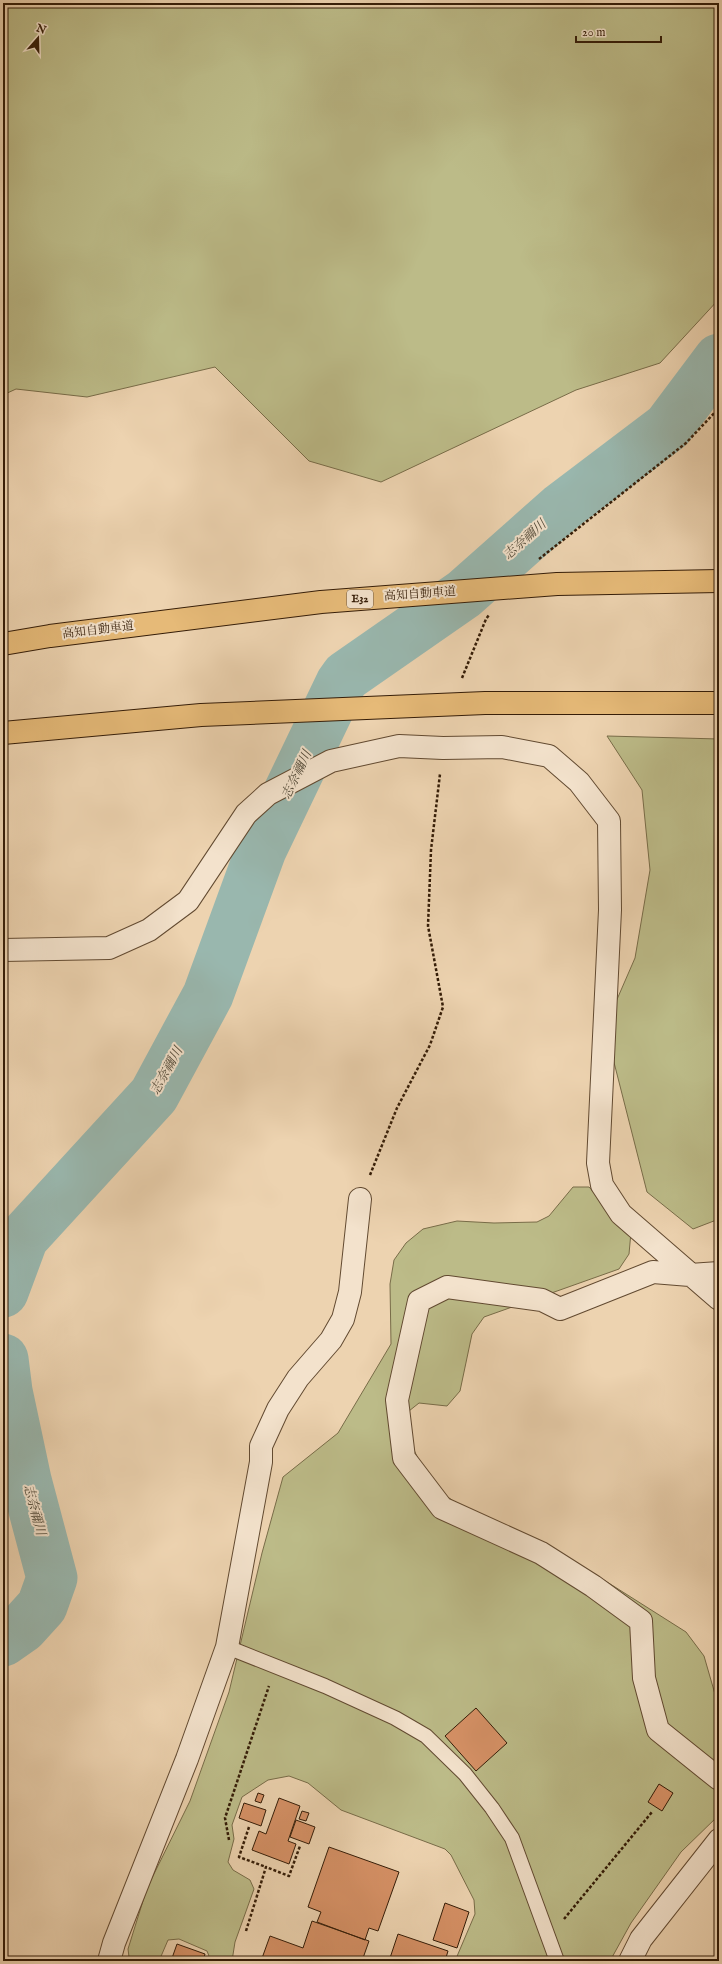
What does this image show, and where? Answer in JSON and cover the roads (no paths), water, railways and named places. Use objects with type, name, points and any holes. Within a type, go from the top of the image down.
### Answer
[{"type":"highway","name":"高知自動車道","points":[[3,644],[50,636],[321,602],[557,584],[719,581]]},
{"type":"highway","points":[[3,733],[201,715],[485,703],[719,703]]},
{"type":"street","points":[[3,950],[109,948],[149,930],[188,901],[246,814],[268,794],[331,761],[399,746],[443,748],[502,747],[549,756],[580,782],[608,821],[610,910],[598,1163],[602,1185],[621,1214],[719,1299]]},
{"type":"street","points":[[109,1961],[114,1943],[187,1759],[227,1647],[261,1462],[261,1446],[278,1409],[298,1378],[331,1340],[343,1319],[350,1292],[360,1199]]},
{"type":"street","points":[[719,1273],[690,1275],[653,1272],[560,1309],[542,1300],[447,1287],[419,1301],[396,1400],[404,1458],[442,1508],[541,1553],[593,1586],[641,1621],[644,1678],[658,1730],[719,1779]]},
{"type":"street","points":[[630,1961],[642,1939],[719,1840]]},
{"type":"lane","points":[[227,1647],[276,1666],[395,1718],[426,1736],[465,1774],[492,1808],[512,1838],[557,1961]]},
{"type":"waterway","name":"志奈禰川","points":[[3,1292],[23,1238],[154,1095],[208,995],[261,850],[341,683],[346,676],[464,594],[561,508],[668,427],[719,359]]},
{"type":"waterway","name":"志奈禰川","points":[[3,1359],[7,1391],[26,1480],[52,1578],[42,1606],[23,1627],[3,1641]]}]
